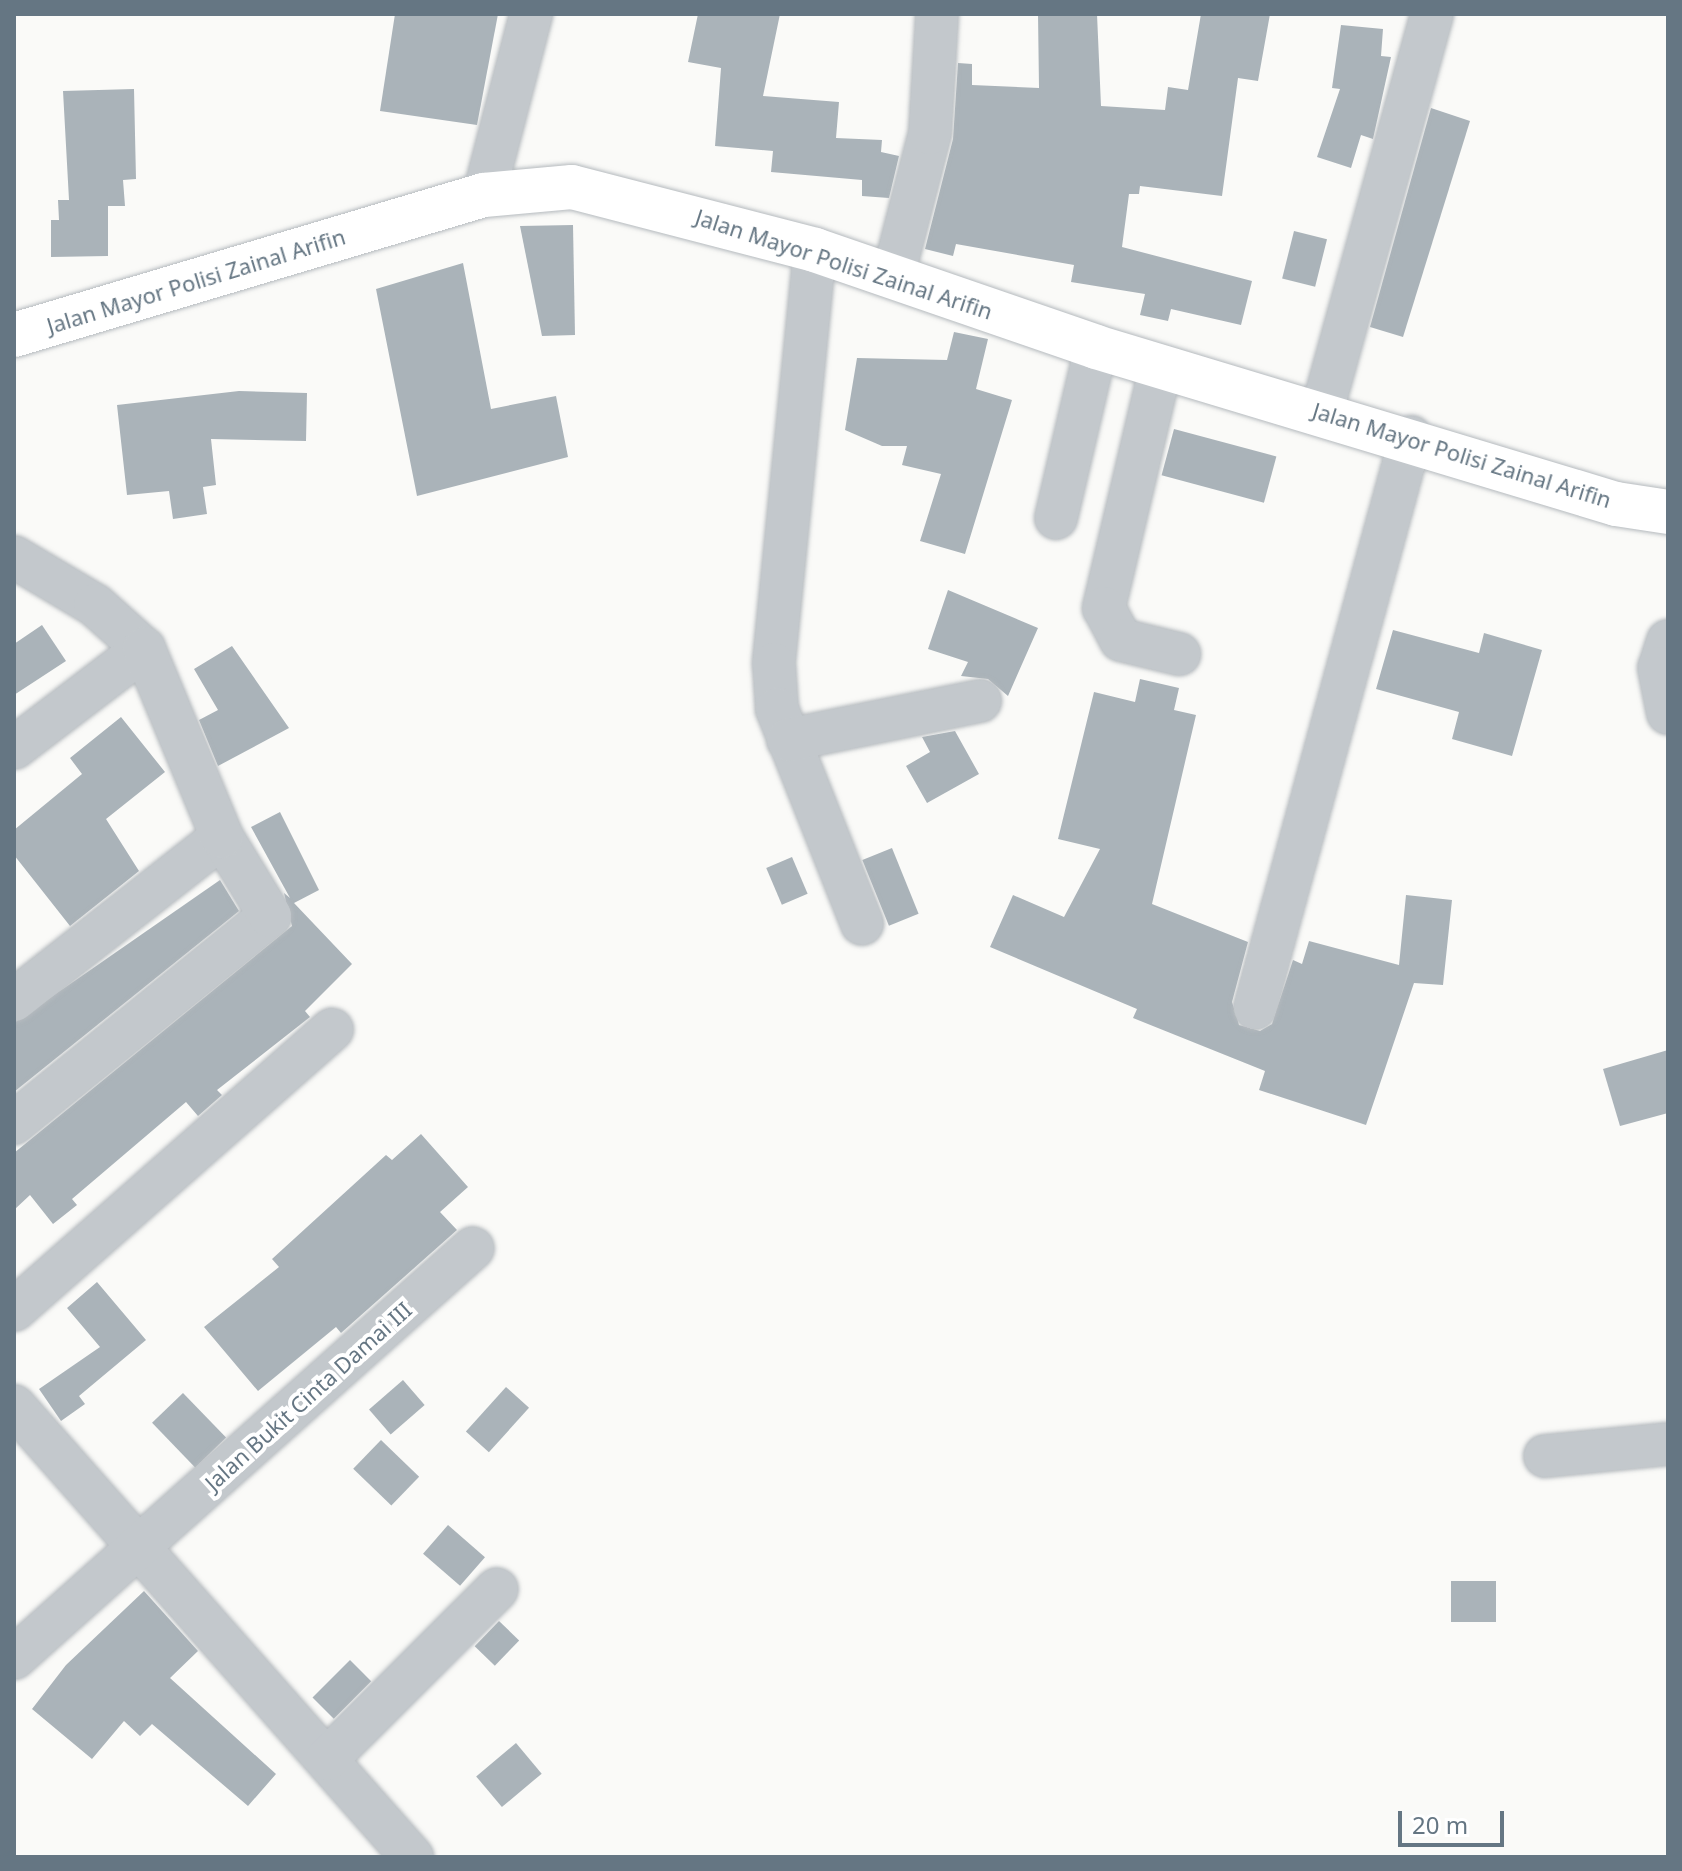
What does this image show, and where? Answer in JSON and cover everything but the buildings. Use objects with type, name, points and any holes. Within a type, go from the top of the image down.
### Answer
[{"type":"main road","name":"Jalan Mayor Polisi Zainal Arifin","points":[[14,335],[484,195],[540,186],[602,191],[815,250],[1096,347],[1411,437],[1616,504],[1668,512]]},
{"type":"street","points":[[484,195],[531,14]]},
{"type":"street","points":[[893,276],[930,133],[937,14]]},
{"type":"street","points":[[1322,411],[1432,15]]},
{"type":"street","points":[[815,250],[774,664],[788,740],[862,924]]},
{"type":"street","points":[[1056,518],[1096,347]]},
{"type":"street","points":[[1161,366],[1104,608],[1121,640],[1179,654]]},
{"type":"street","points":[[1255,1008],[1411,437]]},
{"type":"street","points":[[14,557],[95,605],[144,649],[222,837],[269,918],[14,1123]]},
{"type":"street","points":[[1668,641],[1659,668],[1668,713]]},
{"type":"street","points":[[14,748],[144,649]]},
{"type":"street","points":[[788,740],[980,701]]},
{"type":"street","points":[[14,1000],[222,837]]},
{"type":"street","points":[[14,1310],[332,1030]]},
{"type":"street","name":"Jalan Bukit Cinta Damai III","points":[[14,1658],[473,1248]]},
{"type":"street","points":[[14,1406],[142,1545],[412,1857]]},
{"type":"street","points":[[1545,1456],[1668,1444]]},
{"type":"street","points":[[327,1759],[497,1589]]}]
